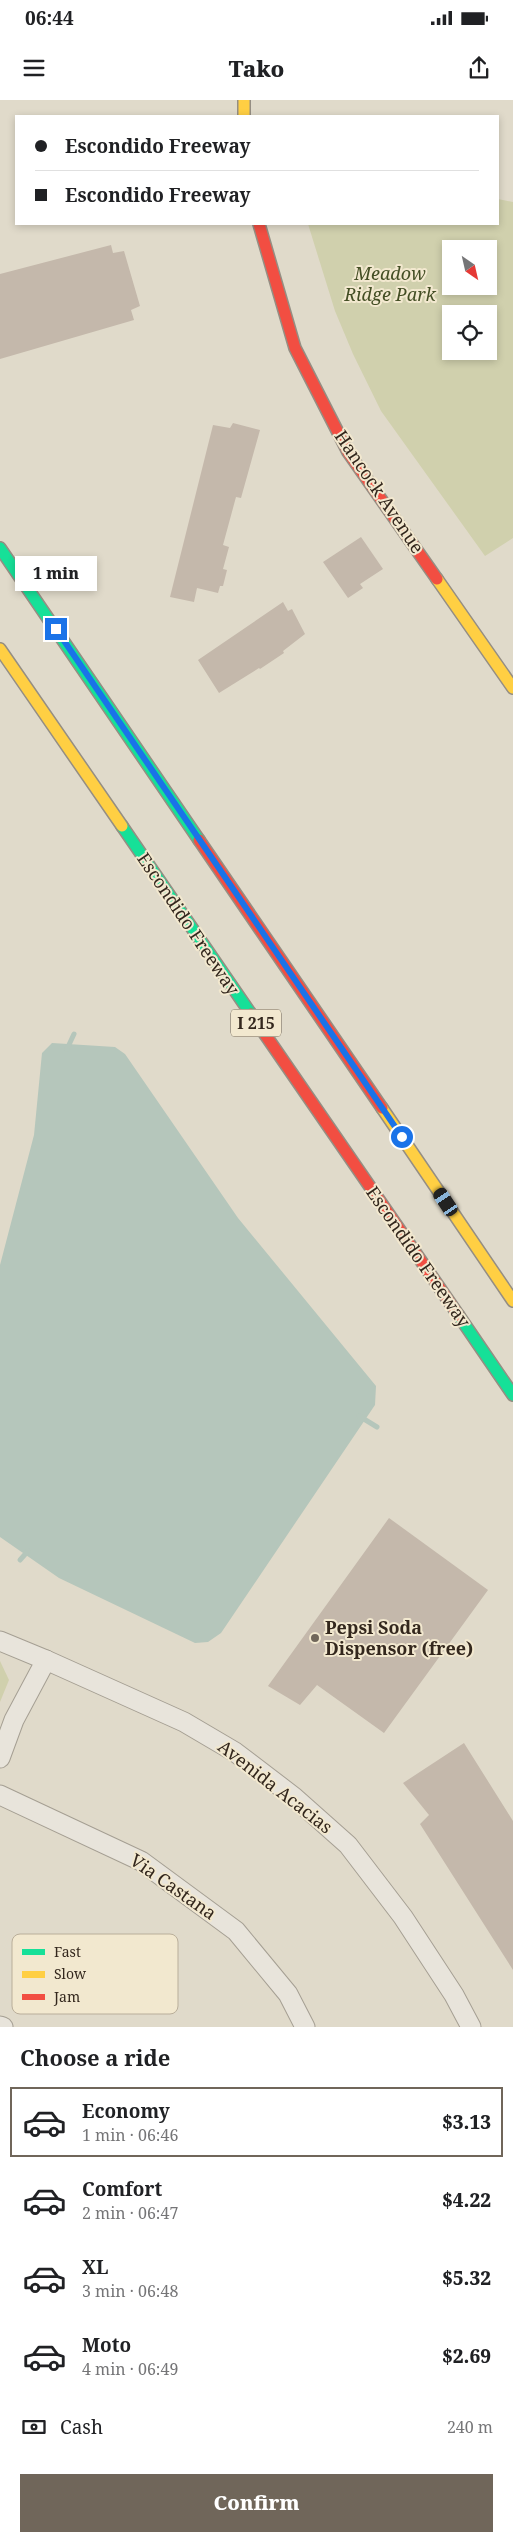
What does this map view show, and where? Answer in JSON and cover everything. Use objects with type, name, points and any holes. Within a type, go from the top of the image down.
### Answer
[{"type":"main road","points":[[244,100],[244,115]]},
{"type":"main road","name":"Hancock Avenue","points":[[259,225],[271,270],[296,348],[348,452],[513,688]]},
{"type":"main road","points":[[0,548],[513,1300]]},
{"type":"main road","name":"Escondido Freeway","points":[[0,649],[513,1395]]},
{"type":"street","name":"Avenida Acacias","points":[[0,1642],[46,1660],[184,1722],[235,1752],[294,1797],[348,1845],[403,1917],[454,1995],[471,2027]]},
{"type":"street","points":[[0,1758],[14,1720],[46,1660]]},
{"type":"street","name":"Via Castana","points":[[0,1795],[141,1861],[236,1932],[288,1994],[305,2027]]},
{"type":"green space","name":"Meadow Ridge Park","points":[[499,199],[513,202],[513,538],[485,556],[381,411],[353,354],[335,311],[308,225],[499,225]]},
{"type":"green space","points":[[0,1661],[9,1680],[0,1702]]},
{"type":"shaded area","points":[[52,1043],[115,1047],[125,1054],[238,1218],[376,1386],[375,1405],[221,1633],[208,1642],[195,1643],[59,1578],[0,1537],[0,1265],[34,1135],[42,1053]]},
{"type":"building","points":[[111,245],[113,253],[124,251],[140,306],[131,310],[134,320],[0,359],[0,274]]},
{"type":"building","points":[[233,423],[260,430],[241,498],[236,497],[223,545],[229,547],[223,569],[227,570],[223,586],[220,586],[218,593],[197,588],[194,602],[170,597],[213,425],[230,428]]},
{"type":"building","points":[[361,537],[383,569],[360,584],[363,588],[348,598],[323,562]]},
{"type":"building","points":[[283,602],[288,611],[292,609],[305,634],[283,651],[284,653],[219,693],[198,660]]},
{"type":"building","points":[[389,1518],[488,1590],[384,1733],[317,1685],[300,1705],[268,1686]]},
{"type":"building","points":[[464,1743],[513,1821],[513,1970],[420,1824],[429,1815],[403,1783]]},
{"type":"waterway","points":[[67,1049],[74,1034]]},
{"type":"waterway","points":[[359,1416],[377,1427]]},
{"type":"waterway","points":[[20,1560],[28,1551]]},
{"type":"traffic: fast","points":[[0,548],[199,840]]},
{"type":"traffic: fast","points":[[122,826],[251,1014]]},
{"type":"traffic: fast","points":[[459,1316],[513,1395]]},
{"type":"traffic: slow","points":[[244,100],[244,115]]},
{"type":"traffic: slow","points":[[437,579],[513,688]]},
{"type":"traffic: slow","points":[[0,649],[122,826]]},
{"type":"traffic: slow","points":[[382,1108],[513,1301]]},
{"type":"traffic: jam","points":[[259,225],[295,348],[348,452],[437,579]]},
{"type":"traffic: jam","points":[[199,840],[382,1108]]},
{"type":"traffic: jam","points":[[251,1014],[459,1316]]},
{"type":"place","name":"Pepsi Soda Dispensor (free)","points":[[315,1638]]},
{"type":"route","points":[[56,629],[402,1137]]}]
